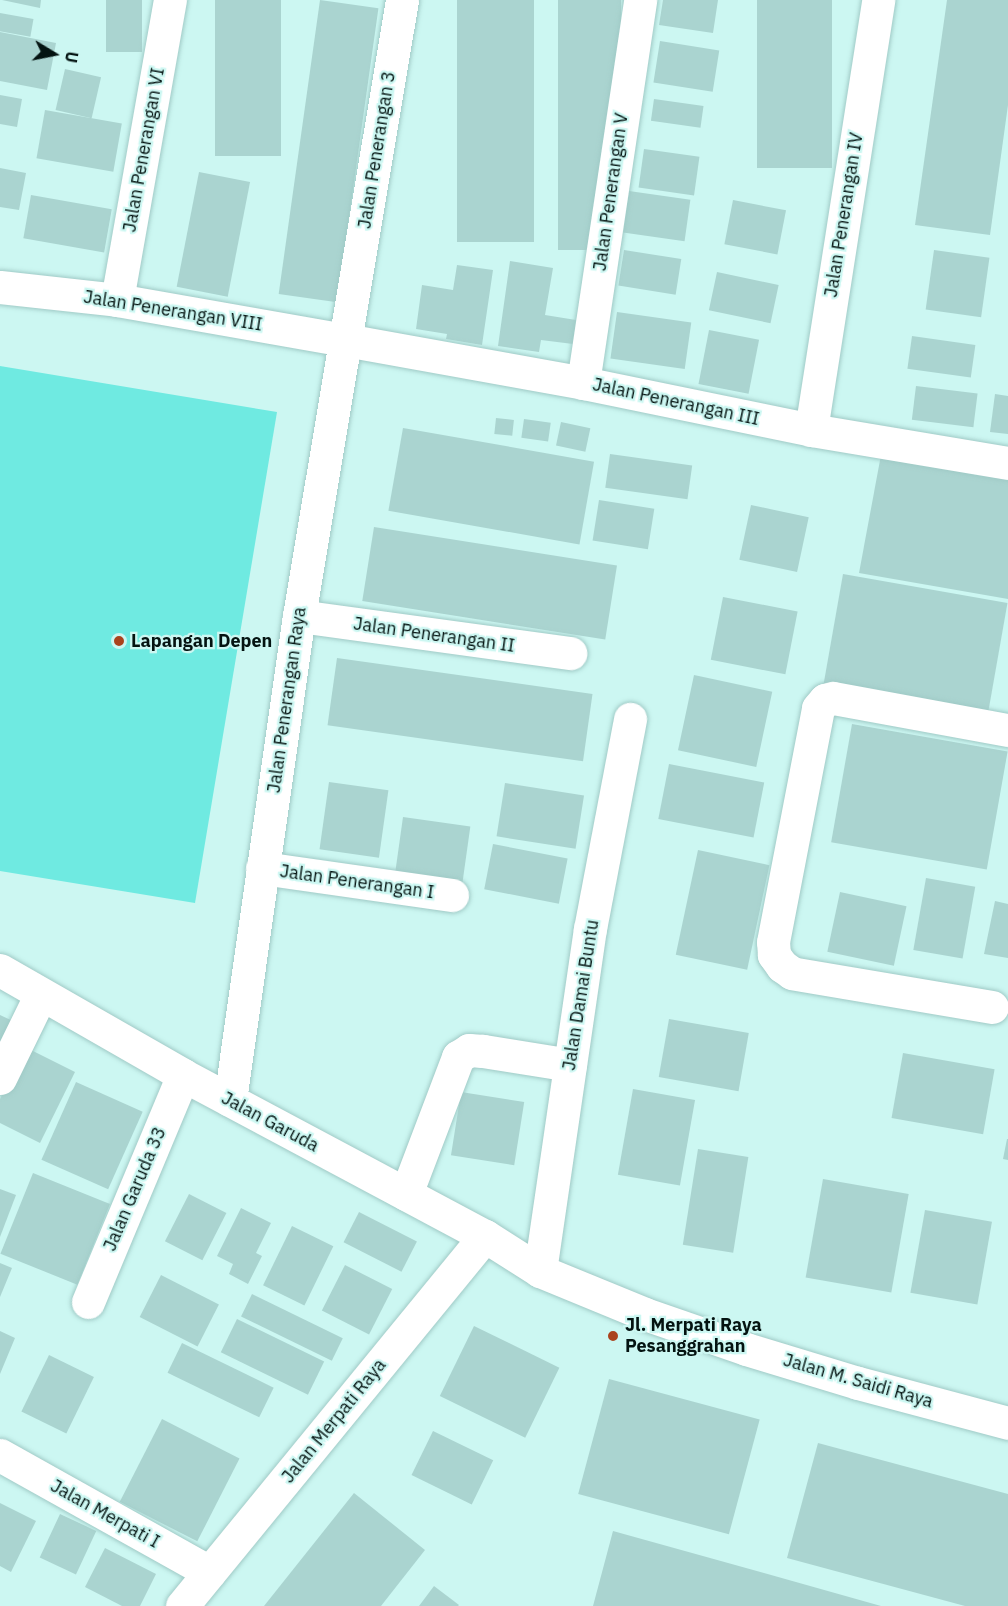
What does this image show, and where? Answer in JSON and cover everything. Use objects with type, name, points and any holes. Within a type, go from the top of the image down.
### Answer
[{"type":"street","name":"Jalan Penerangan VI","points":[[117,300],[170,0]]},
{"type":"street","name":"Jalan Penerangan 3","points":[[352,301],[402,0]]},
{"type":"street","name":"Jalan Penerangan V","points":[[583,383],[640,0]]},
{"type":"street","name":"Jalan Penerangan IV","points":[[811,430],[878,0]]},
{"type":"street","name":"Jalan Penerangan VIII","points":[[0,287],[117,300],[345,340]]},
{"type":"street","name":"Jalan Penerangan Raya","points":[[230,1100],[298,616],[352,301]]},
{"type":"street","name":"Jalan Penerangan III","points":[[345,340],[583,383],[811,430],[1008,463]]},
{"type":"street","name":"Jalan Penerangan II","points":[[298,616],[570,653]]},
{"type":"street","points":[[992,1007],[792,973],[782,966],[774,955],[772,942],[818,708],[825,700],[833,698],[1008,730]]},
{"type":"street","name":"Jalan Damai Buntu","points":[[540,1271],[590,929],[630,719]]},
{"type":"street","name":"Jalan Penerangan I","points":[[262,868],[452,895]]},
{"type":"street","name":"Jalan Garuda","points":[[0,970],[183,1076],[485,1236],[540,1271]]},
{"type":"street","points":[[0,1078],[41,994]]},
{"type":"street","points":[[406,1194],[458,1057],[469,1050],[483,1051],[570,1065]]},
{"type":"street","name":"Jalan Garuda 33","points":[[88,1302],[183,1076]]},
{"type":"street","name":"Jalan Merpati Raya","points":[[182,1606],[485,1236]]},
{"type":"street","name":"Jalan M. Saidi Raya","points":[[540,1271],[645,1314],[746,1349],[858,1383],[1008,1423]]},
{"type":"street","name":"Jalan Merpati I","points":[[0,1455],[209,1572]]},
{"type":"shaded area","name":"Lapangan Depen","points":[[0,366],[277,412],[195,903],[0,871]]},
{"type":"building","points":[[2,0],[41,0],[40,8]]},
{"type":"building","points":[[106,0],[142,0],[142,52],[106,52]]},
{"type":"building","points":[[215,0],[281,0],[281,156],[215,156]]},
{"type":"building","points":[[320,0],[378,8],[337,302],[279,294]]},
{"type":"building","points":[[457,0],[534,0],[534,242],[457,242]]},
{"type":"building","points":[[558,0],[621,0],[621,250],[558,250]]},
{"type":"building","points":[[663,0],[718,0],[713,33],[659,25]]},
{"type":"building","points":[[757,0],[832,0],[832,168],[757,168]]},
{"type":"building","points":[[947,0],[1008,0],[1008,105],[990,235],[915,225]]},
{"type":"building","points":[[0,13],[33,19],[30,37],[0,31]]},
{"type":"building","points":[[0,32],[56,43],[47,90],[0,81]]},
{"type":"building","points":[[660,41],[719,50],[713,92],[653,82]]},
{"type":"building","points":[[65,69],[101,77],[92,118],[56,110]]},
{"type":"building","points":[[0,95],[22,99],[17,127],[0,124]]},
{"type":"building","points":[[654,99],[704,106],[700,128],[651,121]]},
{"type":"building","points":[[45,110],[122,124],[113,172],[36,158]]},
{"type":"building","points":[[644,149],[699,157],[694,195],[639,188]]},
{"type":"building","points":[[0,168],[26,173],[19,210],[0,207]]},
{"type":"building","points":[[199,172],[250,182],[228,297],[177,287]]},
{"type":"building","points":[[629,191],[690,200],[685,241],[623,233]]},
{"type":"building","points":[[31,195],[112,209],[104,253],[23,238]]},
{"type":"building","points":[[733,200],[786,210],[777,254],[724,244]]},
{"type":"building","points":[[624,250],[681,259],[676,295],[618,286]]},
{"type":"building","points":[[934,250],[989,258],[981,317],[926,309]]},
{"type":"building","points":[[510,261],[553,268],[545,315],[576,320],[573,344],[541,340],[539,352],[498,346]]},
{"type":"building","points":[[457,265],[493,270],[482,345],[446,339],[447,334],[416,329],[422,285],[453,290]]},
{"type":"building","points":[[717,272],[779,285],[771,323],[709,310]]},
{"type":"building","points":[[617,312],[691,322],[685,369],[610,359]]},
{"type":"building","points":[[709,330],[759,340],[749,394],[699,384]]},
{"type":"building","points":[[912,336],[975,345],[971,378],[907,369]]},
{"type":"building","points":[[916,386],[978,394],[973,427],[912,420]]},
{"type":"building","points":[[995,394],[1008,396],[1008,434],[990,432]]},
{"type":"building","points":[[496,418],[514,420],[512,436],[494,434]]},
{"type":"building","points":[[524,419],[551,423],[548,442],[521,438]]},
{"type":"building","points":[[561,422],[590,428],[585,452],[556,445]]},
{"type":"building","points":[[403,428],[594,462],[579,544],[388,511]]},
{"type":"building","points":[[610,454],[692,466],[687,499],[605,488]]},
{"type":"building","points":[[881,455],[1008,478],[1008,599],[859,573]]},
{"type":"building","points":[[599,500],[654,509],[648,549],[593,540]]},
{"type":"building","points":[[751,505],[809,517],[797,572],[739,560]]},
{"type":"building","points":[[374,527],[617,565],[605,640],[362,601]]},
{"type":"building","points":[[843,574],[1007,603],[987,720],[822,691]]},
{"type":"building","points":[[723,597],[798,612],[785,674],[711,660]]},
{"type":"building","points":[[337,658],[592,694],[583,761],[328,725]]},
{"type":"building","points":[[694,675],[772,692],[756,767],[678,750]]},
{"type":"building","points":[[852,724],[1008,751],[987,870],[831,842]]},
{"type":"building","points":[[669,764],[764,783],[754,837],[658,819]]},
{"type":"building","points":[[329,782],[388,790],[379,858],[320,849]]},
{"type":"building","points":[[505,783],[584,796],[576,849],[497,836]]},
{"type":"building","points":[[403,817],[470,826],[462,885],[395,875]]},
{"type":"building","points":[[493,844],[568,859],[559,904],[484,889]]},
{"type":"building","points":[[698,850],[769,865],[747,970],[676,955]]},
{"type":"building","points":[[926,878],[975,887],[963,959],[913,950]]},
{"type":"building","points":[[840,892],[907,906],[894,966],[827,952]]},
{"type":"building","points":[[995,901],[1008,904],[1008,958],[984,954]]},
{"type":"building","points":[[0,1015],[17,1023],[0,1059]]},
{"type":"building","points":[[669,1019],[749,1033],[739,1091],[659,1077]]},
{"type":"building","points":[[25,1047],[75,1072],[40,1143],[0,1123],[0,1099]]},
{"type":"building","points":[[903,1053],[995,1069],[983,1134],[892,1118]]},
{"type":"building","points":[[76,1082],[143,1112],[108,1189],[41,1160]]},
{"type":"building","points":[[633,1089],[695,1100],[680,1186],[618,1175]]},
{"type":"building","points":[[461,1092],[524,1102],[514,1165],[451,1155]]},
{"type":"building","points":[[1008,1139],[1008,1160],[1003,1159]]},
{"type":"building","points":[[698,1149],[748,1157],[733,1253],[683,1245]]},
{"type":"building","points":[[33,1173],[110,1204],[77,1285],[0,1254]]},
{"type":"building","points":[[823,1179],[909,1194],[891,1293],[806,1277]]},
{"type":"building","points":[[0,1189],[16,1195],[0,1237]]},
{"type":"building","points":[[189,1194],[226,1213],[202,1260],[165,1241]]},
{"type":"building","points":[[241,1208],[271,1223],[256,1253],[262,1256],[248,1284],[229,1274],[233,1264],[217,1256]]},
{"type":"building","points":[[925,1210],[992,1222],[977,1305],[910,1293]]},
{"type":"building","points":[[359,1212],[417,1242],[401,1272],[344,1242]]},
{"type":"building","points":[[292,1226],[333,1246],[304,1305],[263,1285]]},
{"type":"building","points":[[0,1263],[12,1268],[0,1297]]},
{"type":"building","points":[[345,1265],[392,1289],[369,1335],[322,1310]]},
{"type":"building","points":[[161,1275],[219,1305],[198,1346],[140,1317]]},
{"type":"building","points":[[252,1294],[343,1338],[332,1361],[241,1316]]},
{"type":"building","points":[[237,1319],[324,1362],[308,1395],[221,1352]]},
{"type":"building","points":[[474,1326],[559,1368],[525,1438],[440,1396]]},
{"type":"building","points":[[0,1331],[15,1338],[0,1374]]},
{"type":"building","points":[[182,1343],[274,1388],[259,1417],[168,1373]]},
{"type":"building","points":[[49,1355],[94,1377],[66,1434],[21,1412]]},
{"type":"building","points":[[609,1379],[760,1419],[729,1534],[578,1494]]},
{"type":"building","points":[[162,1419],[240,1458],[197,1541],[120,1502]]},
{"type":"building","points":[[433,1431],[493,1460],[472,1504],[412,1475]]},
{"type":"building","points":[[818,1443],[1008,1494],[1008,1606],[965,1606],[787,1558]]},
{"type":"building","points":[[354,1493],[425,1550],[381,1606],[264,1606]]},
{"type":"building","points":[[0,1503],[36,1521],[11,1572],[0,1566]]},
{"type":"building","points":[[60,1514],[96,1531],[76,1574],[40,1558]]},
{"type":"building","points":[[613,1531],[764,1573],[881,1606],[593,1606]]},
{"type":"building","points":[[105,1548],[156,1574],[140,1606],[122,1606],[85,1587]]},
{"type":"building","points":[[434,1586],[459,1605],[419,1606]]},
{"type":"place","name":"Lapangan Depen","points":[[119,641]]},
{"type":"place","name":"Jl. Merpati Raya Pesanggrahan","points":[[613,1336]]}]
